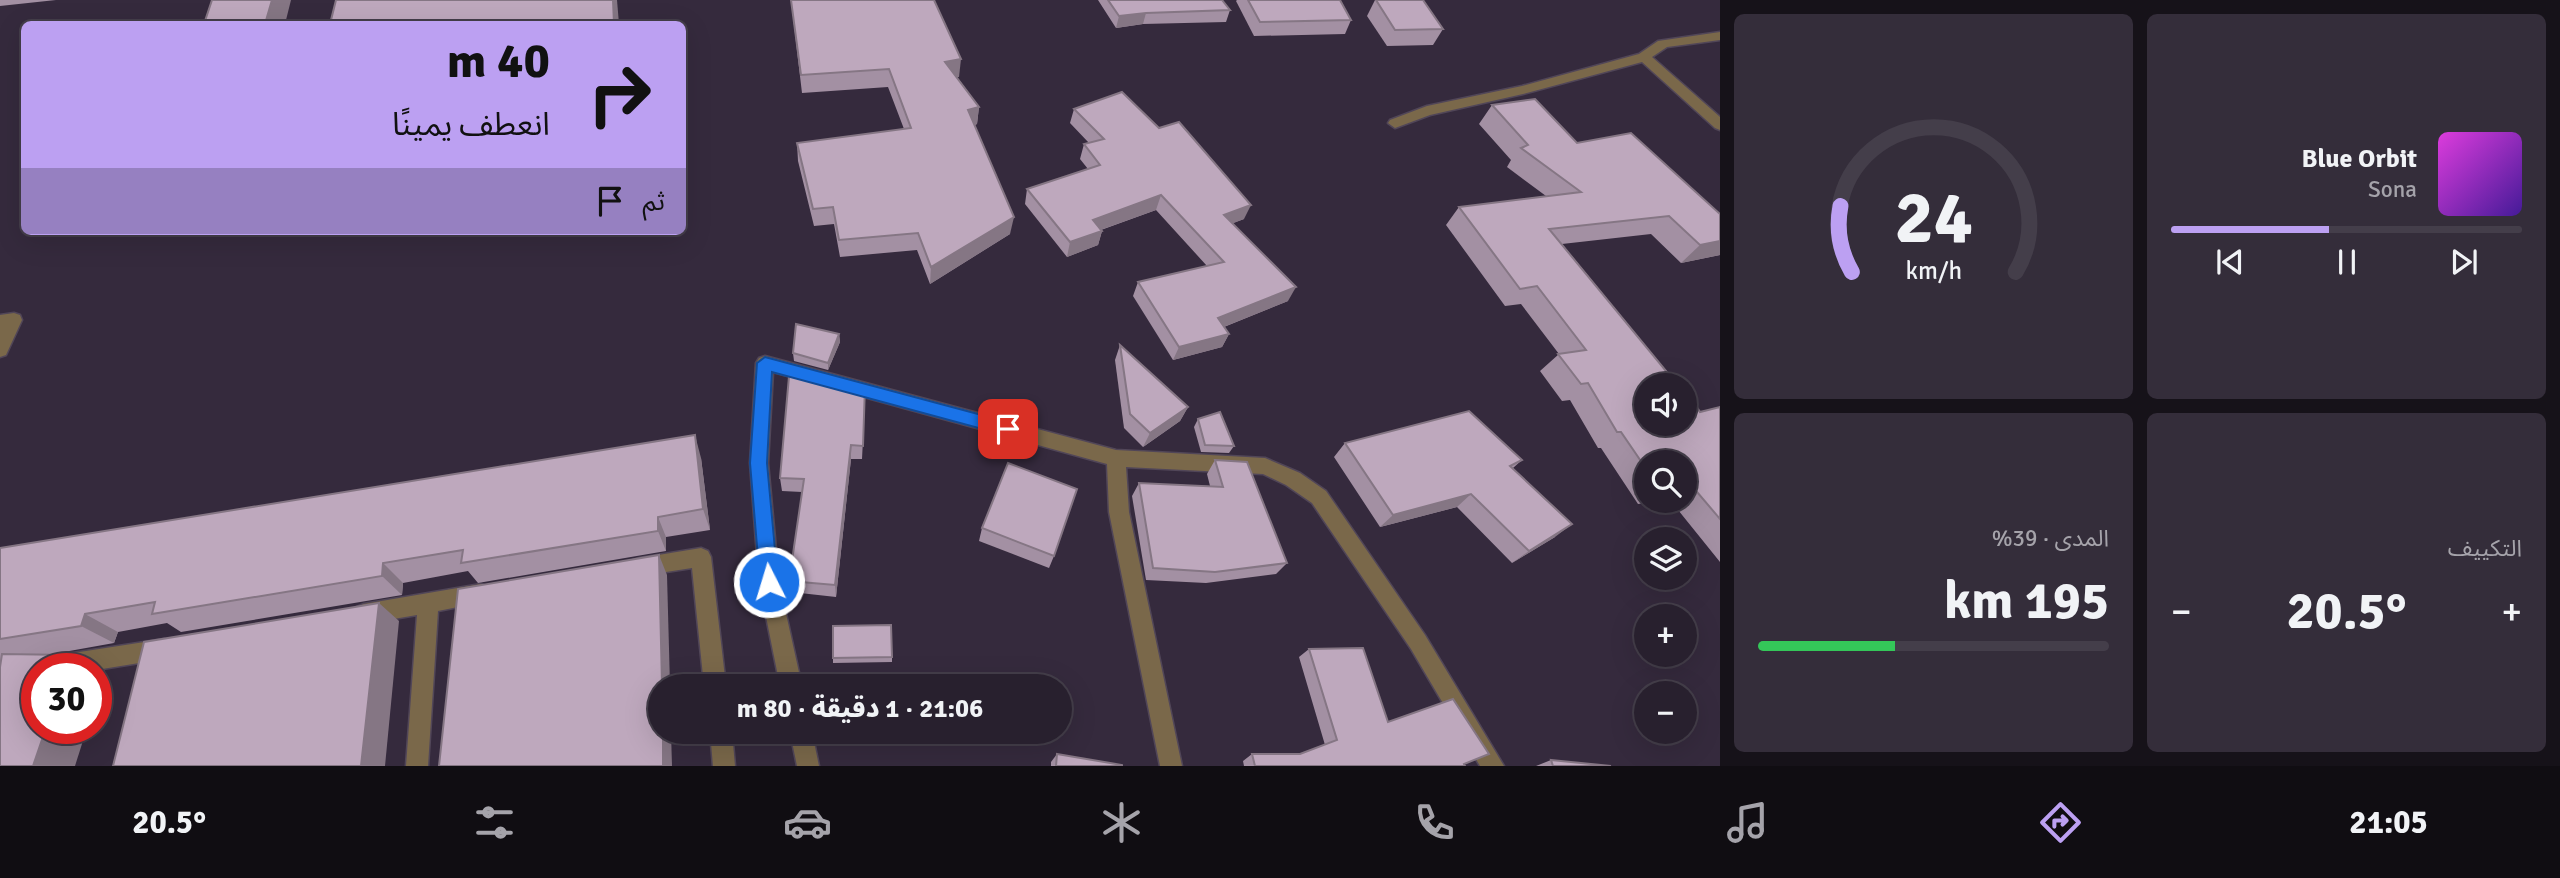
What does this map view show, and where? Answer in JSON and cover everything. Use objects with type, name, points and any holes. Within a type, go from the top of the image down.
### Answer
[{"type":"street","points":[[1395,123],[1427,111],[1523,90],[1644,57],[1663,44],[1720,36]]},
{"type":"street","points":[[1644,57],[1720,125]]},
{"type":"street","points":[[0,322],[14,320],[0,350]]},
{"type":"street","points":[[788,674],[769,582],[759,463],[765,363],[1116,458],[1265,466],[1293,479],[1319,497],[1418,642],[1493,766]]},
{"type":"street","points":[[1116,458],[1119,512],[1171,766]]},
{"type":"street","points":[[619,570],[701,556],[714,674]]},
{"type":"street","points":[[348,617],[497,592]]},
{"type":"street","points":[[417,766],[428,603]]},
{"type":"street","points":[[112,657],[186,645]]},
{"type":"street","points":[[139,677],[146,652]]},
{"type":"street","points":[[721,744],[724,766]]},
{"type":"street","points":[[803,744],[808,766]]},
{"type":"building","points":[[212,0],[272,0],[266,21],[205,21]]},
{"type":"building","points":[[336,0],[613,0],[614,21],[331,21]]},
{"type":"building","points":[[791,0],[934,0],[961,59],[945,62],[979,107],[968,110],[1014,217],[931,267],[918,233],[839,240],[833,207],[813,209],[797,143],[911,128],[889,69],[801,75]]},
{"type":"building","points":[[1108,0],[1222,0],[1230,10],[1119,16]]},
{"type":"building","points":[[1248,0],[1340,0],[1351,20],[1260,22]]},
{"type":"building","points":[[1376,0],[1423,0],[1443,29],[1395,30]]},
{"type":"building","points":[[1122,92],[1159,128],[1179,122],[1251,205],[1224,215],[1296,287],[1218,318],[1229,334],[1179,347],[1138,282],[1224,262],[1161,195],[1093,220],[1102,231],[1070,242],[1027,189],[1100,165],[1084,144],[1104,139],[1074,109]]},
{"type":"building","points":[[1535,99],[1577,143],[1631,133],[1720,214],[1720,241],[1700,245],[1669,216],[1549,229],[1668,373],[1634,373],[1634,436],[1697,436],[1697,407],[1700,412],[1720,407],[1720,519],[1697,492],[1697,450],[1634,451],[1621,432],[1617,432],[1588,383],[1581,384],[1558,354],[1586,350],[1537,286],[1520,289],[1459,207],[1581,192],[1521,148],[1528,145],[1492,105]]},
{"type":"building","points":[[796,324],[839,334],[828,363],[793,353]]},
{"type":"building","points":[[1120,345],[1188,407],[1150,433],[1130,414]]},
{"type":"building","points":[[790,365],[820,374],[817,381],[865,386],[863,446],[851,445],[835,585],[789,581],[804,479],[780,478]]},
{"type":"building","points":[[1469,411],[1522,460],[1510,466],[1572,524],[1529,551],[1471,494],[1393,515],[1345,443]]},
{"type":"building","points":[[1220,412],[1234,446],[1205,445],[1198,419]]},
{"type":"building","points":[[695,435],[703,509],[658,517],[658,531],[461,563],[463,550],[383,563],[382,576],[152,614],[155,602],[85,614],[81,626],[0,639],[0,548]]},
{"type":"building","points":[[1215,460],[1247,462],[1287,563],[1215,572],[1153,568],[1139,483],[1223,487]]},
{"type":"building","points":[[1008,463],[1077,489],[1054,556],[982,528]]},
{"type":"building","points":[[659,555],[662,674],[648,674],[648,744],[663,744],[663,766],[439,766],[458,589]]},
{"type":"building","points":[[379,603],[361,766],[113,766],[144,642]]},
{"type":"building","points":[[891,625],[892,657],[833,658],[833,626]]},
{"type":"building","points":[[1363,648],[1388,722],[1453,699],[1489,754],[1464,764],[1465,766],[1255,766],[1252,754],[1300,754],[1337,740],[1309,649]]},
{"type":"building","points":[[2,654],[21,654],[21,744],[41,744],[33,766],[0,766]]},
{"type":"building","points":[[1057,754],[1122,765],[1122,766],[1056,766]]},
{"type":"building","points":[[1551,760],[1611,766],[1553,766]]},
{"type":"route","points":[[769,582],[759,463],[765,363],[1008,429]]}]
